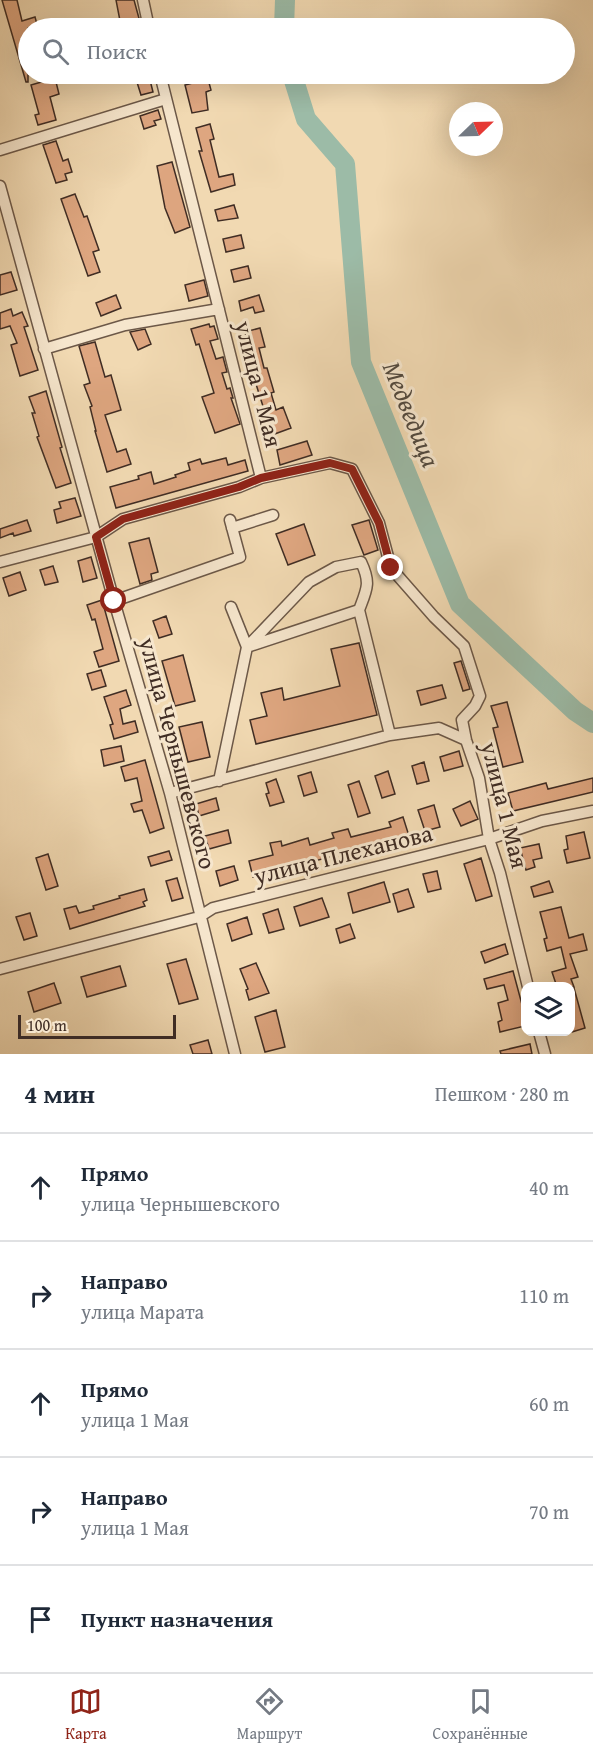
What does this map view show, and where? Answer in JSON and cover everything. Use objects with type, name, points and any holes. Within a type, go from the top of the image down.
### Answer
[{"type":"street","points":[[143,0],[147,18]]},
{"type":"street","name":"улица 1 Мая","points":[[162,84],[261,478],[330,463],[352,469],[379,523],[391,568],[434,617],[464,646],[480,696],[475,706],[462,720],[479,778],[489,839],[501,873],[527,982]]},
{"type":"street","points":[[0,150],[166,99]]},
{"type":"street","name":"улица Чернышевского","points":[[0,186],[96,537],[170,793],[199,917],[235,1054]]},
{"type":"street","points":[[44,349],[125,325],[219,309]]},
{"type":"street","points":[[0,562],[96,537],[123,519],[239,487],[261,478]]},
{"type":"street","points":[[114,601],[240,557],[231,524],[273,515]]},
{"type":"street","points":[[219,782],[247,647],[309,582],[336,567],[361,562],[368,576],[366,591],[359,610],[390,735]]},
{"type":"street","points":[[231,607],[247,647]]},
{"type":"street","points":[[247,647],[359,610]]},
{"type":"street","points":[[170,793],[219,782],[390,735],[439,728],[466,740]]},
{"type":"street","name":"улица Плеханова","points":[[0,969],[199,917],[213,908],[489,839],[542,821],[593,811]]},
{"type":"street","points":[[540,1036],[545,1054]]},
{"type":"building","points":[[2,0],[17,0],[21,18],[18,18],[18,55]]},
{"type":"building","points":[[116,0],[134,0],[139,18],[119,18]]},
{"type":"building","points":[[56,84],[59,94],[50,97],[56,120],[38,125],[35,115],[39,114],[31,85]]},
{"type":"building","points":[[138,84],[151,84],[153,92],[141,95]]},
{"type":"building","points":[[209,84],[211,90],[206,92],[208,110],[192,113],[185,85]]},
{"type":"building","points":[[158,110],[161,119],[154,121],[156,125],[144,129],[140,116]]},
{"type":"building","points":[[210,124],[214,139],[210,140],[219,177],[233,174],[235,185],[211,192],[199,151],[202,151],[196,128]]},
{"type":"building","points":[[56,141],[63,161],[68,159],[72,172],[65,174],[67,180],[56,183],[43,145]]},
{"type":"building","points":[[172,162],[190,227],[175,233],[165,208],[157,166]]},
{"type":"building","points":[[75,194],[84,217],[87,216],[99,250],[93,252],[100,272],[88,276],[61,199]]},
{"type":"building","points":[[234,205],[238,218],[218,221],[215,210]]},
{"type":"building","points":[[241,235],[244,248],[226,252],[223,239]]},
{"type":"building","points":[[248,266],[251,278],[234,282],[231,270]]},
{"type":"building","points":[[11,272],[17,290],[0,295],[0,275]]},
{"type":"building","points":[[204,280],[208,296],[189,301],[185,285]]},
{"type":"building","points":[[116,295],[121,308],[101,316],[96,303]]},
{"type":"building","points":[[259,295],[264,311],[255,313],[253,307],[241,311],[239,301]]},
{"type":"building","points":[[11,309],[13,316],[22,312],[28,326],[24,327],[38,370],[20,376],[11,345],[17,343],[10,326],[0,329],[0,313]]},
{"type":"building","points":[[209,324],[210,327],[214,326],[218,339],[210,341],[216,359],[223,357],[227,372],[222,373],[227,389],[230,388],[240,424],[215,433],[202,397],[214,393],[199,344],[196,345],[191,329]]},
{"type":"building","points":[[260,328],[265,347],[259,348],[274,392],[271,393],[276,410],[283,407],[291,428],[272,435],[256,384],[245,332]]},
{"type":"building","points":[[145,329],[151,344],[138,350],[130,332]]},
{"type":"building","points":[[95,342],[105,377],[111,375],[121,410],[105,415],[117,452],[126,449],[131,464],[107,472],[95,431],[90,407],[92,406],[84,385],[90,383],[79,346]]},
{"type":"building","points":[[46,391],[71,483],[56,488],[37,437],[39,436],[32,413],[35,413],[29,397]]},
{"type":"building","points":[[307,441],[312,455],[280,465],[277,450]]},
{"type":"building","points":[[226,458],[228,465],[245,460],[248,471],[116,508],[110,487],[139,479],[138,476],[151,472],[154,484],[190,470],[188,463],[200,459],[202,464]]},
{"type":"building","points":[[75,498],[81,516],[57,523],[54,510],[61,508],[59,502]]},
{"type":"building","points":[[27,520],[31,531],[14,536],[13,533],[0,538],[0,529]]},
{"type":"building","points":[[369,520],[378,550],[364,555],[352,525]]},
{"type":"building","points":[[304,524],[315,555],[288,565],[276,534]]},
{"type":"building","points":[[149,538],[158,572],[151,574],[152,580],[140,584],[129,543]]},
{"type":"building","points":[[91,557],[97,578],[83,582],[78,561]]},
{"type":"building","points":[[53,566],[58,582],[45,585],[40,570]]},
{"type":"building","points":[[20,572],[26,590],[9,596],[3,578]]},
{"type":"building","points":[[102,600],[119,661],[99,667],[94,652],[103,649],[95,619],[92,620],[87,605]]},
{"type":"building","points":[[166,616],[172,634],[159,638],[153,621]]},
{"type":"building","points":[[359,643],[377,715],[256,744],[250,720],[267,716],[261,693],[282,688],[284,700],[340,686],[331,649]]},
{"type":"building","points":[[183,655],[195,701],[175,706],[162,661]]},
{"type":"building","points":[[461,661],[470,689],[463,691],[454,663]]},
{"type":"building","points":[[101,670],[106,686],[92,690],[87,674]]},
{"type":"building","points":[[442,685],[446,698],[421,705],[417,691]]},
{"type":"building","points":[[126,690],[131,705],[120,709],[123,724],[135,721],[138,732],[114,739],[110,725],[113,724],[104,697]]},
{"type":"building","points":[[507,702],[523,762],[503,767],[493,728],[498,727],[491,706]]},
{"type":"building","points":[[202,722],[210,757],[188,762],[179,727]]},
{"type":"building","points":[[121,746],[124,761],[104,766],[101,750]]},
{"type":"building","points":[[459,751],[463,766],[444,771],[440,757]]},
{"type":"building","points":[[145,760],[164,828],[150,833],[142,810],[134,812],[131,804],[142,801],[137,778],[125,781],[121,767]]},
{"type":"building","points":[[424,762],[429,781],[417,784],[412,766]]},
{"type":"building","points":[[388,771],[395,794],[382,798],[375,776]]},
{"type":"building","points":[[311,772],[317,792],[304,796],[298,776]]},
{"type":"building","points":[[593,778],[593,792],[513,811],[508,793],[546,783],[548,789]]},
{"type":"building","points":[[276,779],[284,802],[270,806],[266,794],[269,793],[266,783]]},
{"type":"building","points":[[359,781],[370,813],[358,817],[348,785]]},
{"type":"building","points":[[216,798],[219,810],[199,816],[196,804]]},
{"type":"building","points":[[470,801],[478,819],[461,826],[453,809]]},
{"type":"building","points":[[434,805],[440,827],[425,831],[418,810]]},
{"type":"building","points":[[403,817],[409,836],[364,849],[363,845],[330,855],[330,857],[253,877],[249,861],[273,855],[270,843],[281,841],[282,846],[308,838],[310,845],[334,838],[332,833],[348,829],[351,837],[391,827],[389,822]]},
{"type":"building","points":[[228,830],[231,843],[209,849],[205,836]]},
{"type":"building","points":[[584,832],[590,858],[567,863],[564,850],[568,849],[566,836]]},
{"type":"building","points":[[539,844],[542,858],[533,860],[535,867],[526,870],[520,848]]},
{"type":"building","points":[[169,851],[172,860],[151,866],[148,857]]},
{"type":"building","points":[[48,854],[58,886],[46,890],[36,858]]},
{"type":"building","points":[[481,858],[492,896],[476,901],[464,864]]},
{"type":"building","points":[[234,866],[238,880],[220,886],[216,871]]},
{"type":"building","points":[[437,871],[441,889],[428,892],[423,874]]},
{"type":"building","points":[[177,878],[183,898],[172,901],[166,881]]},
{"type":"building","points":[[549,881],[553,892],[534,897],[531,887]]},
{"type":"building","points":[[384,882],[390,902],[353,913],[348,893]]},
{"type":"building","points":[[144,889],[147,900],[143,902],[145,906],[70,929],[64,909],[76,906],[79,913],[120,898],[119,896]]},
{"type":"building","points":[[408,889],[414,907],[398,912],[393,894]]},
{"type":"building","points":[[322,898],[329,917],[300,926],[294,907]]},
{"type":"building","points":[[561,907],[569,938],[583,934],[587,950],[570,954],[578,977],[571,979],[572,982],[555,982],[552,972],[566,968],[561,947],[547,951],[544,939],[547,938],[540,912]]},
{"type":"building","points":[[278,909],[284,929],[269,933],[263,914]]},
{"type":"building","points":[[30,913],[37,936],[24,940],[16,917]]},
{"type":"building","points":[[247,917],[252,934],[232,941],[227,924]]},
{"type":"building","points":[[350,924],[355,938],[340,943],[336,929]]},
{"type":"building","points":[[505,944],[508,954],[485,963],[481,952]]},
{"type":"building","points":[[186,959],[198,999],[179,1004],[167,964]]},
{"type":"building","points":[[256,963],[269,993],[249,1000],[246,990],[248,989],[240,969]]},
{"type":"building","points":[[120,966],[126,986],[87,997],[81,977]]},
{"type":"building","points":[[513,971],[521,1001],[521,1027],[500,1032],[498,1022],[502,1020],[498,1003],[508,1000],[504,985],[487,989],[484,979]]},
{"type":"building","points":[[54,983],[61,1003],[34,1012],[28,992]]},
{"type":"building","points":[[575,992],[585,1028],[575,1031]]},
{"type":"building","points":[[276,1010],[285,1047],[265,1052],[255,1017]]},
{"type":"building","points":[[208,1040],[212,1054],[193,1054],[190,1045]]},
{"type":"building","points":[[530,1044],[532,1054],[501,1054],[500,1051]]},
{"type":"waterway","name":"Медведица","points":[[284,18],[285,0]]},
{"type":"waterway","name":"Медведица","points":[[295,84],[306,119],[345,164],[361,362],[460,604],[575,711],[593,723]]},
{"type":"route","points":[[114,601],[96,537],[123,519],[239,487],[261,478],[330,463],[352,469],[379,523],[391,568]]}]
